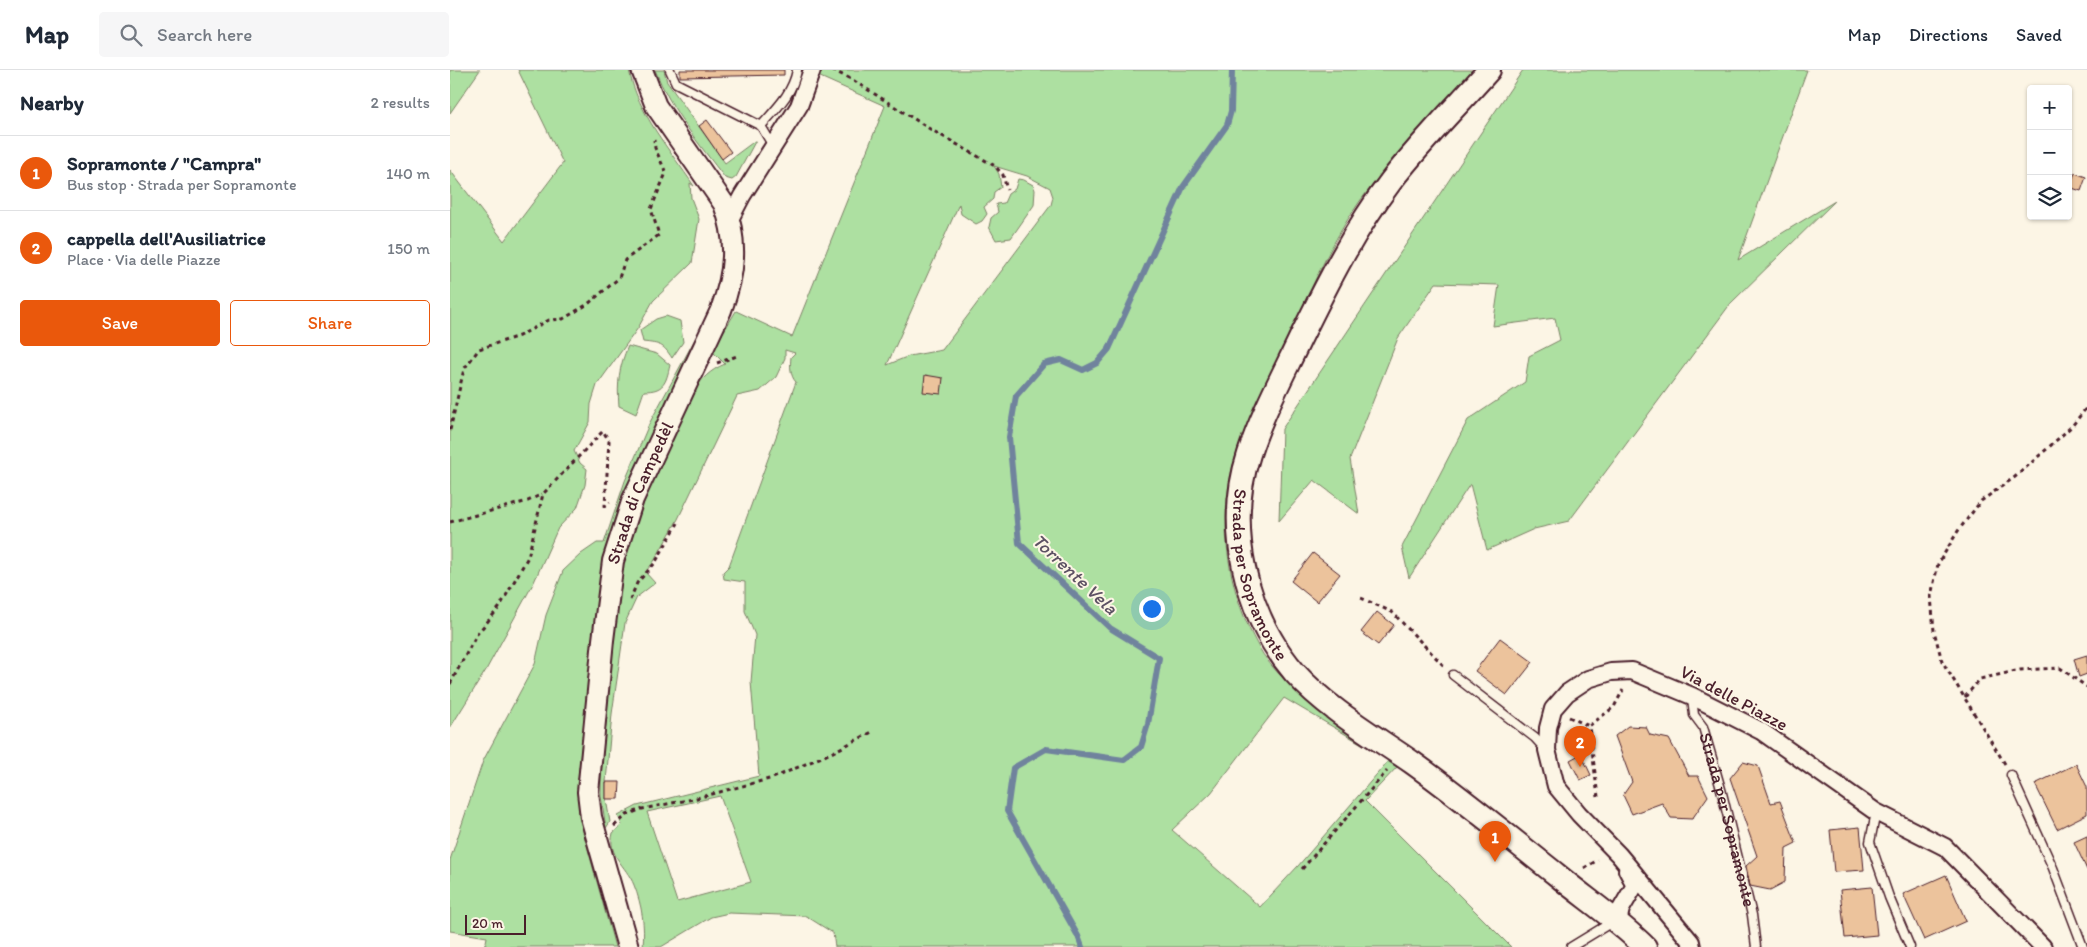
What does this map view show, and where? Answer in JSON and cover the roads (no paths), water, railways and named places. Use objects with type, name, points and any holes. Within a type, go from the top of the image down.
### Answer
[{"type":"main road","name":"Strada per Sopramonte","points":[[1489,70],[1404,164],[1350,240],[1276,391],[1249,454],[1240,495],[1240,536],[1244,569],[1254,606],[1274,645],[1296,674],[1330,704],[1442,784],[1617,921],[1645,947]]},
{"type":"street","name":"Strada di Campedèl","points":[[628,947],[591,817],[588,792],[613,561],[632,499],[721,310],[730,286],[733,250],[730,221],[724,204],[656,106],[642,70]]},
{"type":"street","points":[[730,221],[742,196],[799,106],[812,70]]},
{"type":"street","name":"Via delle Piazze","points":[[1692,947],[1691,942],[1619,855],[1579,814],[1556,786],[1547,750],[1548,728],[1554,710],[1567,693],[1588,679],[1611,672],[1632,671],[1692,696],[1761,731],[1876,812],[1945,847],[2043,947]]},
{"type":"street","name":"Via delle Piazze","points":[[1617,921],[1635,885],[1619,855]]},
{"type":"lane","points":[[670,70],[676,83],[761,126],[773,146]]},
{"type":"lane","points":[[761,126],[787,96],[796,80],[798,70]]},
{"type":"lane","points":[[1453,675],[1535,738],[1547,750]]},
{"type":"lane","name":"Strada per Sopramonte","points":[[1692,696],[1694,715],[1703,726],[1721,789],[1752,915],[1756,947]]},
{"type":"lane","points":[[2011,774],[2053,868],[2083,947]]},
{"type":"lane","points":[[1876,812],[1870,842],[1889,898],[1910,947]]},
{"type":"lane","points":[[1571,947],[1617,921]]},
{"type":"waterway","name":"Torrente Vela","points":[[1082,947],[1078,936],[1007,811],[1013,768],[1046,749],[1124,760],[1141,747],[1148,724],[1159,658],[1110,628],[1019,543],[1009,437],[1016,396],[1044,364],[1061,360],[1083,370],[1097,363],[1109,349],[1183,187],[1227,125],[1231,111],[1232,70]]},
{"type":"place","name":"cappella dell'Ausiliatrice","points":[[1580,767]]},
{"type":"place","name":"Sopramonte / \"Campra\"","points":[[1495,862]]}]
